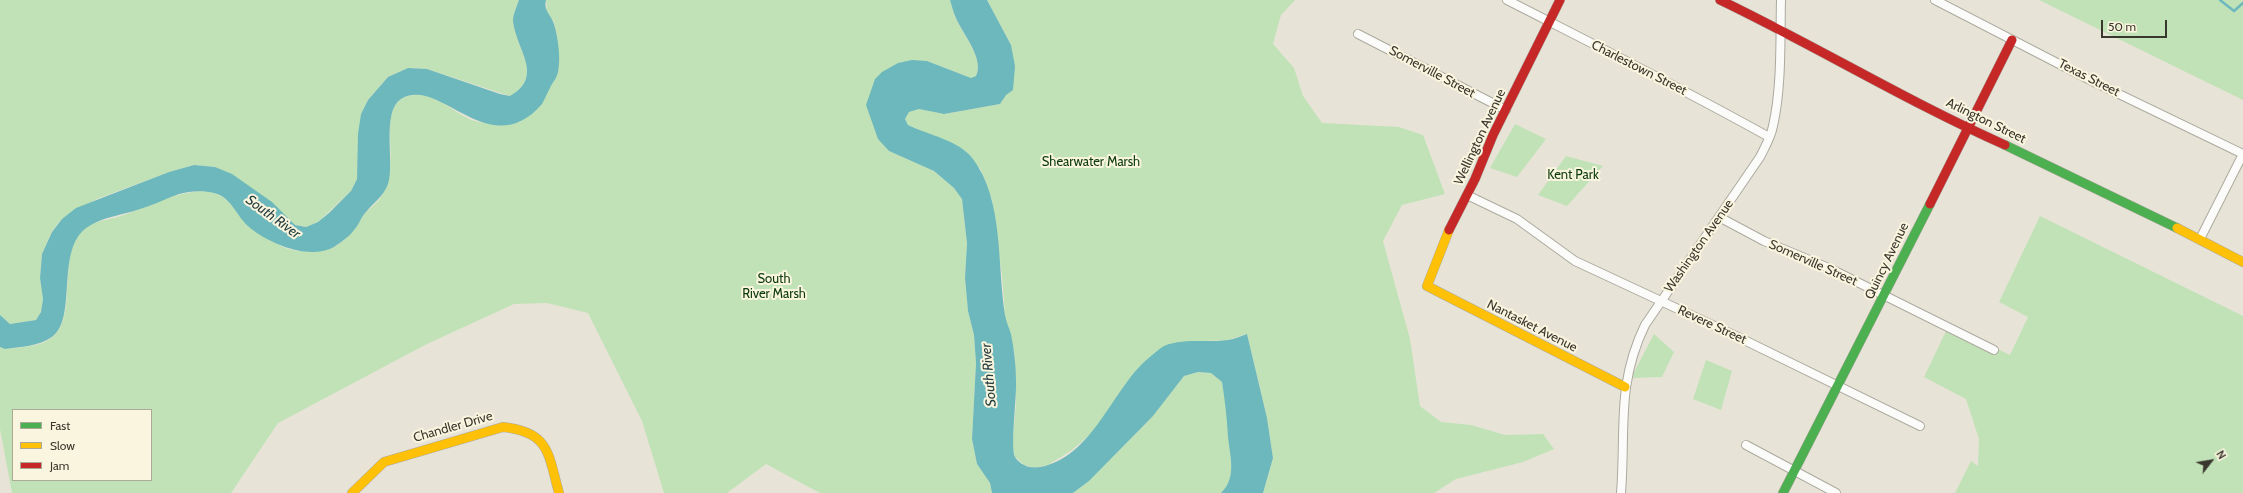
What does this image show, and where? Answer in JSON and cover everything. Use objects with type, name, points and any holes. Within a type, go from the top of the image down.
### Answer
[{"type":"street","name":"Charlestown Street","points":[[1507,0],[1677,86],[1769,137]]},
{"type":"street","name":"Wellington Avenue","points":[[1427,286],[1453,220],[1467,195],[1506,110],[1560,0]]},
{"type":"street","name":"Arlington Street","points":[[1720,0],[1780,29],[1968,129],[2045,163],[2081,183],[2200,239],[2243,262]]},
{"type":"street","name":"Washington Avenue","points":[[1622,492],[1625,387],[1632,355],[1639,337],[1661,301],[1760,157],[1769,137],[1773,126],[1777,92],[1781,0]]},
{"type":"street","name":"Texas Street","points":[[1935,0],[2012,40],[2243,154]]},
{"type":"street","name":"Somerville Street","points":[[1358,34],[1506,110]]},
{"type":"street","name":"Quincy Avenue","points":[[1783,493],[1885,295],[2012,40]]},
{"type":"street","points":[[2200,239],[2243,154]]},
{"type":"street","name":"Revere Street","points":[[1467,195],[1517,219],[1575,261],[1738,337],[1837,387],[1920,426]]},
{"type":"street","name":"Somerville Street","points":[[1719,217],[1764,241],[1831,269],[1885,295],[1994,350]]},
{"type":"street","name":"Nantasket Avenue","points":[[1427,286],[1625,387]]},
{"type":"street","name":"Chandler Drive","points":[[352,493],[384,462],[503,427],[523,429],[539,439],[547,451],[559,493]]},
{"type":"street","points":[[1746,445],[1836,493]]},
{"type":"green space","points":[[0,0],[519,0],[514,13],[513,21],[515,32],[526,62],[526,80],[520,88],[510,96],[427,69],[408,68],[388,77],[368,100],[361,114],[357,179],[351,191],[318,222],[306,227],[295,225],[215,167],[194,165],[169,172],[97,199],[62,219],[52,231],[42,254],[40,278],[43,299],[41,312],[36,320],[10,324],[0,315]]},
{"type":"green space","name":"South River Marsh","points":[[546,0],[950,0],[954,14],[972,47],[978,62],[976,76],[971,78],[927,61],[889,151],[934,171],[954,188],[962,198],[967,243],[965,278],[968,311],[974,335],[976,363],[972,439],[977,464],[990,483],[992,493],[820,493],[766,464],[727,493],[664,493],[642,421],[588,313],[547,303],[514,304],[427,344],[278,423],[231,493],[12,493],[0,429],[0,347],[5,349],[32,346],[44,342],[55,335],[62,324],[65,310],[69,261],[73,246],[80,233],[92,224],[121,216],[167,198],[192,192],[204,191],[218,194],[224,198],[266,235],[287,249],[309,251],[330,249],[336,246],[351,233],[364,214],[378,201],[382,195],[390,167],[390,123],[396,104],[403,98],[414,95],[422,95],[430,97],[475,121],[491,123],[520,122],[543,102],[559,61],[554,22],[547,13]]},
{"type":"green space","name":"Shearwater Marsh","points":[[987,0],[1295,0],[1281,15],[1273,44],[1294,68],[1303,96],[1322,123],[1399,127],[1423,135],[1445,194],[1402,205],[1383,241],[1410,339],[1420,406],[1441,422],[1471,425],[1505,435],[1543,434],[1554,449],[1523,462],[1456,479],[1434,493],[1263,493],[1273,458],[1267,418],[1247,334],[1228,340],[1207,341],[1121,390],[1094,431],[1072,450],[1048,465],[1035,468],[1024,465],[1015,457],[1012,447],[1016,403],[1015,356],[1005,316],[1002,275],[992,200],[980,168],[956,146],[908,125],[905,119],[909,112],[919,109],[944,114],[1000,104],[1011,45]]},
{"type":"green space","points":[[2039,0],[2243,0],[2243,100]]},
{"type":"green space","name":"Kent Park","points":[[1515,124],[1546,139],[1517,177],[1490,168]]},
{"type":"green space","name":"Kent Park","points":[[1566,156],[1603,166],[1567,206],[1538,195]]},
{"type":"green space","points":[[2040,216],[2243,316],[2243,493],[1955,493],[1971,461],[1978,466],[1979,439],[1966,399],[1924,377],[1949,325],[2010,355],[2028,317],[1999,302]]},
{"type":"green space","points":[[1654,334],[1674,352],[1662,377],[1631,378]]},
{"type":"green space","points":[[1706,360],[1732,371],[1721,410],[1693,399]]},
{"type":"green space","points":[[1198,372],[1211,373],[1222,382],[1229,418],[1232,465],[1230,480],[1226,488],[1221,493],[1073,493],[1089,481],[1153,416],[1184,376]]},
{"type":"water","name":"South River","points":[[519,0],[546,0],[546,10],[553,21],[558,42],[559,66],[557,76],[542,104],[522,120],[503,126],[484,123],[432,98],[416,95],[401,99],[395,106],[390,126],[390,175],[388,184],[384,192],[364,214],[352,232],[334,247],[324,251],[313,252],[301,251],[277,244],[248,226],[229,202],[220,195],[201,191],[179,194],[142,208],[102,220],[91,225],[80,234],[73,248],[69,264],[64,314],[60,328],[47,340],[29,346],[5,349],[0,347],[0,315],[10,324],[36,320],[41,312],[43,299],[40,278],[42,254],[52,232],[62,219],[76,208],[169,172],[194,165],[215,167],[232,174],[272,202],[295,225],[306,227],[318,222],[351,191],[357,179],[358,134],[361,114],[368,100],[388,77],[408,68],[427,69],[510,96],[520,88],[526,80],[527,71],[526,62],[515,32],[513,21],[514,13]]},
{"type":"water","name":"South River","points":[[950,0],[987,0],[1011,45],[1015,66],[1013,90],[1006,95],[1000,104],[944,114],[919,109],[909,112],[905,119],[908,125],[952,143],[967,152],[983,175],[990,194],[998,234],[1005,315],[1011,334],[1014,351],[1016,388],[1013,444],[1015,457],[1018,461],[1029,467],[1045,466],[1063,458],[1078,447],[1091,433],[1138,369],[1164,346],[1188,341],[1228,340],[1247,334],[1267,418],[1273,458],[1263,493],[1221,493],[1226,487],[1231,474],[1231,459],[1222,382],[1211,373],[1198,372],[1184,376],[1153,416],[1089,481],[1073,493],[992,493],[990,483],[977,464],[972,439],[976,363],[974,335],[968,311],[965,278],[967,243],[962,199],[954,188],[934,171],[889,151],[878,139],[866,105],[875,79],[882,72],[898,63],[912,60],[927,61],[971,78],[976,76],[978,62],[972,46],[956,18]]},
{"type":"waterway","points":[[2220,0],[2234,11],[2243,3]]},
{"type":"traffic: fast","points":[[2005,145],[2177,228]]},
{"type":"traffic: fast","points":[[1783,493],[1930,204]]},
{"type":"traffic: slow","points":[[2177,228],[2243,262]]},
{"type":"traffic: slow","points":[[1449,230],[1427,286],[1625,387]]},
{"type":"traffic: slow","points":[[352,493],[384,462],[503,427],[530,434],[544,447],[549,456],[559,493]]},
{"type":"traffic: jam","points":[[1449,230],[1475,179],[1493,135],[1560,0]]},
{"type":"traffic: jam","points":[[1720,0],[1933,111],[2005,145]]},
{"type":"traffic: jam","points":[[1930,204],[2012,40]]}]
